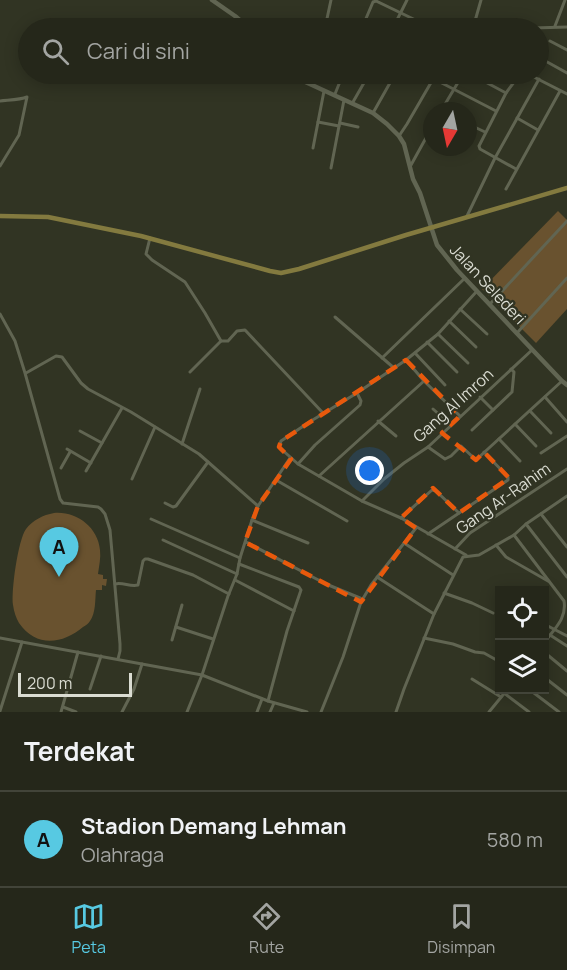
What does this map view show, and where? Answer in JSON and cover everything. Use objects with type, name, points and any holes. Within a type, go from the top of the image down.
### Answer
[{"type":"main road","points":[[0,216],[48,217],[150,238],[281,273],[567,188]]},
{"type":"street","points":[[212,0],[237,18]]},
{"type":"street","points":[[327,18],[331,0]]},
{"type":"street","points":[[398,18],[407,0]]},
{"type":"street","points":[[476,18],[481,0]]},
{"type":"street","points":[[554,27],[565,0]]},
{"type":"street","points":[[366,18],[374,1],[379,1],[408,18]]},
{"type":"street","points":[[549,27],[566,27]]},
{"type":"street","points":[[550,41],[567,50]]},
{"type":"street","points":[[549,63],[567,74]]},
{"type":"street","name":"Jalan Selederi","points":[[313,84],[373,113],[399,136],[404,144],[413,179],[420,193],[436,245],[564,383]]},
{"type":"street","points":[[335,94],[340,84]]},
{"type":"street","points":[[352,102],[363,84]]},
{"type":"street","points":[[373,113],[389,84]]},
{"type":"street","points":[[399,136],[430,84]]},
{"type":"street","points":[[444,84],[496,111]]},
{"type":"street","points":[[446,102],[457,84]]},
{"type":"street","points":[[489,84],[506,93]]},
{"type":"street","points":[[513,84],[479,146],[516,169]]},
{"type":"street","points":[[467,218],[495,158],[536,84]]},
{"type":"street","points":[[548,84],[567,93]]},
{"type":"street","points":[[313,148],[324,89]]},
{"type":"street","points":[[506,189],[560,91]]},
{"type":"street","points":[[0,101],[27,97],[19,135],[0,166]]},
{"type":"street","points":[[331,168],[345,99]]},
{"type":"street","points":[[517,118],[538,130]]},
{"type":"street","points":[[318,122],[358,127]]},
{"type":"street","points":[[477,128],[485,132]]},
{"type":"street","points":[[410,165],[423,143]]},
{"type":"street","points":[[490,304],[567,221]]},
{"type":"street","points":[[150,238],[146,254],[185,282],[221,341]]},
{"type":"street","points":[[382,358],[465,278]]},
{"type":"street","points":[[517,333],[567,278]]},
{"type":"street","points":[[477,291],[438,334],[415,353],[280,442],[279,447],[298,464],[362,501],[401,518],[466,555],[479,555],[514,535],[567,496]]},
{"type":"street","points":[[460,309],[487,334]]},
{"type":"street","points":[[0,314],[13,336],[60,499],[63,503],[98,507],[105,514],[110,530],[115,584],[120,644],[118,659]]},
{"type":"street","points":[[335,317],[394,368]]},
{"type":"street","points":[[449,321],[477,347]]},
{"type":"street","points":[[190,372],[221,341],[228,341],[237,332],[245,330],[323,413]]},
{"type":"street","points":[[438,334],[468,363]]},
{"type":"street","points":[[427,342],[458,372]]},
{"type":"street","name":"Gang Al Imron","points":[[362,501],[404,462],[428,447],[532,350]]},
{"type":"street","points":[[415,353],[445,385]]},
{"type":"street","points":[[25,373],[60,356],[88,389],[199,454],[258,506]]},
{"type":"street","points":[[406,360],[460,416]]},
{"type":"street","points":[[472,430],[512,392],[514,372],[511,369]]},
{"type":"street","points":[[319,476],[424,381]]},
{"type":"street","points":[[428,447],[445,459],[461,446],[475,459],[564,383]]},
{"type":"street","points":[[183,444],[200,389]]},
{"type":"street","points":[[298,464],[315,445],[360,405],[361,401],[357,393]]},
{"type":"street","points":[[480,397],[493,410]]},
{"type":"street","points":[[545,397],[567,422]]},
{"type":"street","points":[[86,471],[122,408]]},
{"type":"street","points":[[433,408],[451,425]]},
{"type":"street","points":[[530,411],[551,433]]},
{"type":"street","points":[[378,421],[396,436]]},
{"type":"street","points":[[515,424],[536,446]]},
{"type":"street","points":[[132,479],[155,427]]},
{"type":"street","points":[[80,431],[102,443]]},
{"type":"street","points":[[541,453],[567,436]]},
{"type":"street","points":[[499,439],[520,461]]},
{"type":"street","points":[[60,468],[69,450],[91,463]]},
{"type":"street","points":[[428,534],[508,478],[484,452]]},
{"type":"street","points":[[188,712],[237,574],[252,520],[258,506],[291,458]]},
{"type":"street","points":[[165,503],[176,506],[208,462]]},
{"type":"street","name":"Gang Ar-Rahim","points":[[455,549],[470,533],[567,469]]},
{"type":"street","points":[[276,480],[347,521]]},
{"type":"street","points":[[401,518],[432,490],[436,491],[459,513]]},
{"type":"street","points":[[541,514],[567,547]]},
{"type":"street","points":[[151,519],[240,558]]},
{"type":"street","points":[[252,520],[308,543]]},
{"type":"street","points":[[526,524],[567,577]]},
{"type":"street","points":[[321,712],[343,657],[361,602],[377,577],[416,528]]},
{"type":"street","points":[[514,535],[566,602],[564,617],[546,640]]},
{"type":"street","points":[[163,540],[237,574]]},
{"type":"street","points":[[245,542],[326,584],[360,598],[361,602]]},
{"type":"street","points":[[404,543],[453,575]]},
{"type":"street","points":[[496,545],[506,557],[550,583]]},
{"type":"street","points":[[396,712],[434,614],[453,575],[466,555]]},
{"type":"street","points":[[115,584],[138,585],[143,561],[148,559],[193,575],[229,594]]},
{"type":"street","points":[[239,563],[301,588],[268,701]]},
{"type":"street","points":[[377,577],[434,614]]},
{"type":"street","points":[[235,580],[294,611]]},
{"type":"street","points":[[444,593],[493,613]]},
{"type":"street","points":[[172,640],[182,605]]},
{"type":"street","points":[[176,627],[213,639]]},
{"type":"street","points":[[549,627],[567,636]]},
{"type":"street","points":[[550,635],[567,646]]},
{"type":"street","points":[[0,638],[202,675],[262,699],[307,712]]},
{"type":"street","points":[[424,638],[484,653],[495,659]]},
{"type":"street","points":[[0,711],[22,642]]},
{"type":"street","points":[[61,712],[78,652]]},
{"type":"street","points":[[90,689],[101,656]]},
{"type":"street","points":[[549,656],[567,670]]},
{"type":"street","points":[[122,712],[134,689],[142,664]]},
{"type":"street","points":[[472,679],[501,697]]},
{"type":"street","points":[[549,681],[567,694]]},
{"type":"street","points":[[490,712],[503,694]]},
{"type":"street","points":[[508,694],[529,712]]},
{"type":"street","points":[[535,694],[559,712]]},
{"type":"street","points":[[257,712],[262,699]]},
{"type":"street","points":[[270,712],[274,703]]},
{"type":"street","points":[[63,707],[76,712]]},
{"type":"highlighted area","points":[[406,360],[460,416],[442,433],[476,460],[484,452],[509,478],[459,513],[433,488],[401,518],[416,528],[361,602],[245,542],[258,506],[291,459],[279,447],[281,441]]},
{"type":"shaded area","points":[[558,211],[567,220],[567,309],[536,343],[482,289]]},
{"type":"shaded area","points":[[54,513],[78,518],[95,534],[100,550],[98,574],[103,575],[103,579],[107,579],[106,586],[102,585],[102,590],[96,590],[94,610],[88,623],[67,637],[50,641],[33,637],[19,623],[13,608],[13,589],[20,544],[26,529],[42,517]]},
{"type":"place","name":"Stadion Demang Lehman","points":[[59,577]]}]
